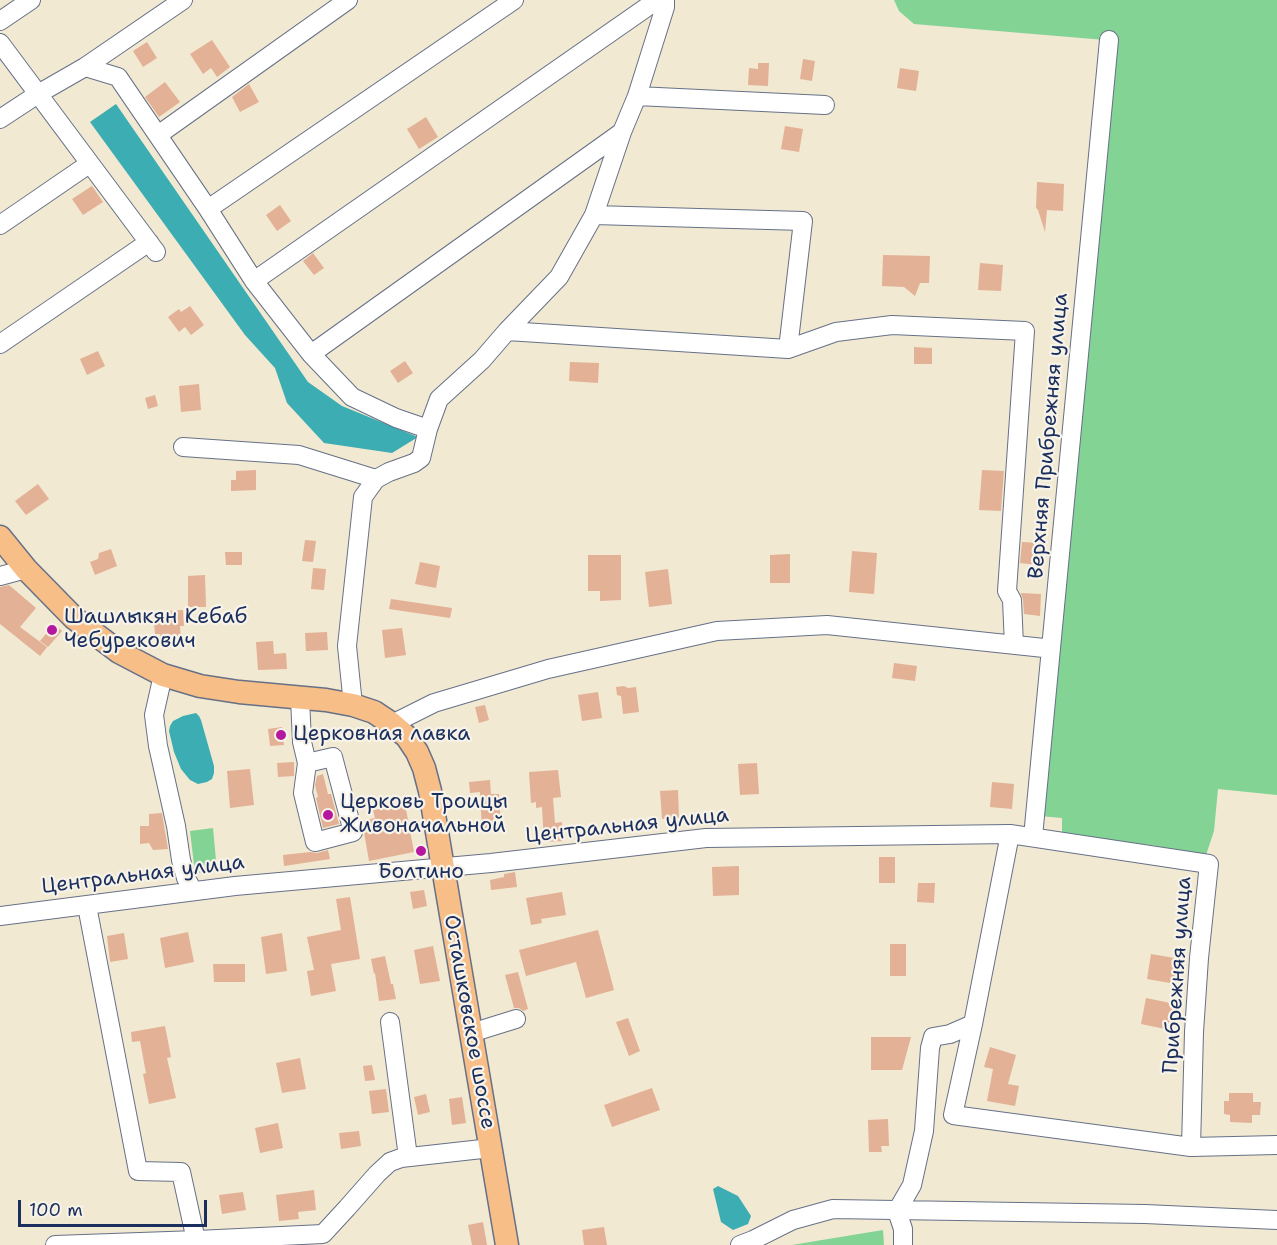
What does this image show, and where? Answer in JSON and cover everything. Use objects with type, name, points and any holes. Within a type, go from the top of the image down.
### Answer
[{"type":"main road","name":"Осташковское шоссе","points":[[0,537],[26,569],[74,618],[118,652],[163,675],[200,686],[354,705],[374,712],[407,737],[424,768],[430,791],[507,1245]]},
{"type":"street","points":[[0,21],[31,0]]},
{"type":"street","points":[[0,119],[85,67],[183,0]]},
{"type":"street","points":[[158,135],[348,0]]},
{"type":"street","points":[[208,209],[514,0]]},
{"type":"street","points":[[254,281],[657,0]]},
{"type":"street","points":[[354,705],[347,646],[363,497],[376,479],[421,458],[428,429],[440,399],[482,360],[559,277],[594,215],[622,132],[637,96],[665,7],[665,0]]},
{"type":"street","name":"Верхняя Прибрежняя улица","points":[[1033,837],[1109,40]]},
{"type":"street","points":[[0,43],[152,247],[0,344]]},
{"type":"street","points":[[85,67],[117,77],[208,209],[254,281],[311,354],[352,396],[396,418],[428,429]]},
{"type":"street","points":[[637,96],[825,105]]},
{"type":"street","points":[[311,354],[622,132]]},
{"type":"street","points":[[0,225],[89,164]]},
{"type":"street","points":[[594,215],[803,221],[788,349]]},
{"type":"street","points":[[507,331],[788,349],[836,332],[892,325],[1025,330],[1007,591],[1012,600],[1014,645]]},
{"type":"street","points":[[183,447],[299,455],[376,479]]},
{"type":"street","points":[[0,576],[26,569]]},
{"type":"street","points":[[392,724],[434,703],[548,669],[717,631],[828,625],[1044,648]]},
{"type":"street","points":[[163,675],[154,715],[158,746],[176,826],[181,860],[186,878],[193,891]]},
{"type":"street","points":[[300,698],[302,742],[307,763]]},
{"type":"street","points":[[953,1115],[1010,834]]},
{"type":"street","name":"Прибрежняя улица","points":[[1010,834],[1209,864],[1194,1032],[1191,1147]]},
{"type":"street","name":"Центральная улица","points":[[0,916],[87,906],[342,868],[443,867],[706,838],[1010,834]]},
{"type":"street","points":[[87,906],[138,1171],[181,1172],[197,1243]]},
{"type":"street","points":[[471,1033],[516,1019]]},
{"type":"street","points":[[390,1022],[408,1157]]},
{"type":"street","points":[[903,1237],[897,1211],[912,1185],[924,1131],[930,1048],[933,1037],[950,1034],[973,1024]]},
{"type":"street","points":[[924,1131],[953,1115],[1191,1147],[1277,1145]]},
{"type":"street","points":[[54,1245],[323,1239],[390,1162],[408,1157],[491,1148]]},
{"type":"street","points":[[750,1244],[793,1220],[833,1209],[1145,1214],[1277,1220]]},
{"type":"green space","points":[[894,0],[1277,0],[1277,795],[1218,789],[1214,831],[1206,855],[1151,845],[1062,836],[1062,818],[1040,816],[1105,40],[914,24],[899,11]]},
{"type":"green space","points":[[213,828],[217,871],[195,873],[190,831]]},
{"type":"green space","points":[[883,1230],[884,1245],[792,1245],[816,1241]]},
{"type":"water","points":[[116,104],[308,382],[342,406],[418,437],[392,453],[324,443],[287,403],[275,368],[245,335],[90,122]]},
{"type":"water","points":[[196,713],[201,720],[214,766],[212,779],[198,784],[190,780],[181,769],[169,731],[173,721]]},
{"type":"water","points":[[718,1186],[738,1196],[751,1216],[748,1224],[733,1230],[721,1222],[713,1189]]},
{"type":"building","points":[[212,40],[230,67],[217,77],[211,68],[203,74],[190,54]]},
{"type":"building","points":[[147,42],[157,58],[143,67],[133,51]]},
{"type":"building","points":[[803,59],[815,61],[812,81],[800,79]]},
{"type":"building","points":[[758,63],[769,63],[768,86],[748,85],[749,68],[758,69]]},
{"type":"building","points":[[900,68],[919,71],[916,91],[897,88]]},
{"type":"building","points":[[165,82],[180,102],[159,117],[145,97]]},
{"type":"building","points":[[249,84],[259,102],[240,112],[232,97]]},
{"type":"building","points":[[426,117],[438,137],[419,149],[407,129]]},
{"type":"building","points":[[785,126],[803,129],[799,152],[781,149]]},
{"type":"building","points":[[1037,182],[1064,184],[1063,211],[1047,210],[1045,232],[1036,208]]},
{"type":"building","points":[[92,186],[103,202],[83,215],[72,199]]},
{"type":"building","points":[[280,205],[291,221],[277,231],[266,215]]},
{"type":"building","points":[[313,253],[324,268],[314,275],[303,261]]},
{"type":"building","points":[[883,255],[930,256],[929,283],[920,283],[915,296],[904,287],[882,286]]},
{"type":"building","points":[[980,263],[1003,265],[1001,291],[978,290]]},
{"type":"building","points":[[190,306],[204,325],[191,335],[185,327],[179,332],[168,317],[179,309],[181,312]]},
{"type":"building","points":[[914,347],[932,348],[932,364],[914,364]]},
{"type":"building","points":[[98,351],[105,366],[87,375],[80,359]]},
{"type":"building","points":[[405,361],[413,373],[398,383],[390,371]]},
{"type":"building","points":[[570,362],[599,363],[598,383],[569,381]]},
{"type":"building","points":[[199,384],[201,410],[181,412],[179,386]]},
{"type":"building","points":[[155,395],[158,406],[148,409],[145,398]]},
{"type":"building","points":[[256,470],[256,490],[231,491],[231,480],[236,480],[236,471]]},
{"type":"building","points":[[982,470],[1004,471],[1001,511],[979,510]]},
{"type":"building","points":[[38,484],[49,499],[26,515],[15,501]]},
{"type":"building","points":[[305,540],[316,541],[313,562],[302,561]]},
{"type":"building","points":[[1022,542],[1040,543],[1038,565],[1020,563]]},
{"type":"building","points":[[111,549],[117,566],[95,575],[90,562],[98,559],[99,553]]},
{"type":"building","points":[[852,551],[877,553],[874,594],[849,592]]},
{"type":"building","points":[[225,552],[242,552],[242,565],[226,565]]},
{"type":"building","points":[[790,554],[790,583],[770,583],[770,555]]},
{"type":"building","points":[[588,555],[621,555],[621,600],[600,601],[600,591],[588,591]]},
{"type":"building","points":[[420,562],[440,566],[436,588],[415,584]]},
{"type":"building","points":[[313,568],[326,569],[324,590],[311,589]]},
{"type":"building","points":[[668,569],[672,604],[649,607],[645,572]]},
{"type":"building","points":[[205,575],[206,607],[188,607],[188,576]]},
{"type":"building","points":[[9,585],[36,608],[20,627],[47,647],[40,656],[0,624],[0,587]]},
{"type":"building","points":[[1021,593],[1041,594],[1040,616],[1024,614]]},
{"type":"building","points":[[391,599],[452,608],[450,618],[389,609]]},
{"type":"building","points":[[183,610],[184,626],[180,626],[181,639],[161,641],[160,634],[155,634],[153,612]]},
{"type":"building","points":[[54,624],[62,631],[48,647],[40,641]]},
{"type":"building","points":[[402,628],[406,655],[385,658],[382,630]]},
{"type":"building","points":[[327,632],[328,650],[306,651],[305,633]]},
{"type":"building","points":[[273,641],[274,654],[286,653],[287,669],[258,670],[256,642]]},
{"type":"building","points":[[894,663],[917,666],[915,681],[892,678]]},
{"type":"building","points":[[616,687],[636,687],[639,712],[623,714],[621,696],[617,695]]},
{"type":"building","points":[[598,692],[602,718],[582,721],[578,695]]},
{"type":"building","points":[[485,705],[489,720],[479,723],[475,707]]},
{"type":"building","points":[[282,727],[284,745],[270,746],[268,729]]},
{"type":"building","points":[[294,762],[294,776],[278,777],[277,763]]},
{"type":"building","points":[[757,763],[759,794],[740,795],[738,764]]},
{"type":"building","points":[[250,769],[254,805],[230,808],[227,771]]},
{"type":"building","points":[[558,770],[561,797],[553,798],[555,823],[562,822],[563,841],[544,842],[542,807],[536,808],[536,802],[531,803],[529,772]]},
{"type":"building","points":[[323,774],[339,824],[323,828],[315,785],[317,776]]},
{"type":"building","points":[[490,780],[491,794],[499,794],[501,829],[482,830],[480,792],[470,793],[469,782]]},
{"type":"building","points":[[992,782],[1014,784],[1012,809],[990,807]]},
{"type":"building","points":[[678,790],[679,818],[662,819],[660,791]]},
{"type":"building","points":[[405,804],[414,852],[369,861],[362,821],[375,818],[373,810]]},
{"type":"building","points":[[162,813],[168,849],[153,850],[149,843],[140,844],[140,826],[149,826],[149,814]]},
{"type":"building","points":[[328,850],[330,859],[284,866],[283,855]]},
{"type":"building","points":[[879,857],[895,857],[895,883],[879,883]]},
{"type":"building","points":[[739,866],[739,895],[713,896],[712,867]]},
{"type":"building","points":[[515,872],[517,887],[491,890],[490,880]]},
{"type":"building","points":[[918,883],[935,883],[934,903],[917,902]]},
{"type":"building","points":[[424,890],[427,906],[413,909],[410,892]]},
{"type":"building","points":[[562,892],[566,915],[541,919],[542,923],[531,925],[526,898]]},
{"type":"building","points":[[350,897],[360,959],[331,964],[336,991],[311,996],[307,971],[314,970],[307,937],[341,930],[336,899]]},
{"type":"building","points":[[598,930],[614,990],[586,998],[576,962],[526,976],[519,950]]},
{"type":"building","points":[[188,932],[194,962],[165,968],[160,938]]},
{"type":"building","points":[[124,933],[128,959],[110,962],[107,936]]},
{"type":"building","points":[[282,933],[287,971],[266,974],[261,937]]},
{"type":"building","points":[[890,944],[906,944],[906,976],[890,976]]},
{"type":"building","points":[[433,946],[440,981],[420,984],[414,950]]},
{"type":"building","points":[[1151,954],[1180,959],[1176,984],[1147,979]]},
{"type":"building","points":[[385,956],[396,999],[379,1001],[371,959]]},
{"type":"building","points":[[213,964],[245,964],[245,982],[214,982]]},
{"type":"building","points":[[518,972],[528,1009],[523,1011],[514,1008],[505,975]]},
{"type":"building","points":[[1146,998],[1175,1004],[1170,1030],[1141,1024]]},
{"type":"building","points":[[628,1018],[640,1051],[629,1056],[616,1022]]},
{"type":"building","points":[[165,1026],[171,1057],[167,1058],[176,1098],[149,1104],[140,1041],[132,1042],[131,1032]]},
{"type":"building","points":[[871,1037],[911,1037],[902,1070],[871,1070]]},
{"type":"building","points":[[990,1047],[1016,1055],[1008,1084],[1019,1086],[1015,1106],[987,1101],[993,1069],[984,1067]]},
{"type":"building","points":[[300,1058],[306,1089],[282,1093],[276,1063]]},
{"type":"building","points":[[372,1065],[375,1080],[365,1081],[363,1066]]},
{"type":"building","points":[[652,1088],[660,1110],[612,1127],[604,1105]]},
{"type":"building","points":[[386,1089],[389,1112],[372,1114],[369,1091]]},
{"type":"building","points":[[1229,1093],[1253,1093],[1253,1102],[1261,1102],[1260,1115],[1252,1115],[1252,1123],[1230,1122],[1230,1115],[1224,1114],[1224,1101],[1229,1101]]},
{"type":"building","points":[[426,1094],[430,1112],[418,1115],[414,1097]]},
{"type":"building","points":[[462,1097],[466,1123],[452,1125],[449,1099]]},
{"type":"building","points":[[888,1119],[889,1146],[881,1146],[882,1152],[869,1152],[868,1120]]},
{"type":"building","points":[[278,1123],[283,1148],[260,1153],[255,1128]]},
{"type":"building","points":[[359,1131],[361,1146],[341,1149],[339,1133]]},
{"type":"building","points":[[314,1190],[316,1210],[298,1212],[299,1219],[279,1221],[276,1195]]},
{"type":"building","points":[[243,1192],[246,1210],[222,1214],[219,1195]]},
{"type":"building","points":[[483,1222],[487,1245],[472,1245],[468,1225]]},
{"type":"building","points":[[604,1227],[607,1245],[584,1245],[582,1230]]},
{"type":"place","name":"Шашлыкян Кебаб Чебурекович","points":[[52,630]]},
{"type":"place","name":"Церковная лавка","points":[[281,735]]},
{"type":"place","name":"Церковь Троицы Живоначальной","points":[[328,815]]},
{"type":"place","name":"Болтино","points":[[421,851]]}]
